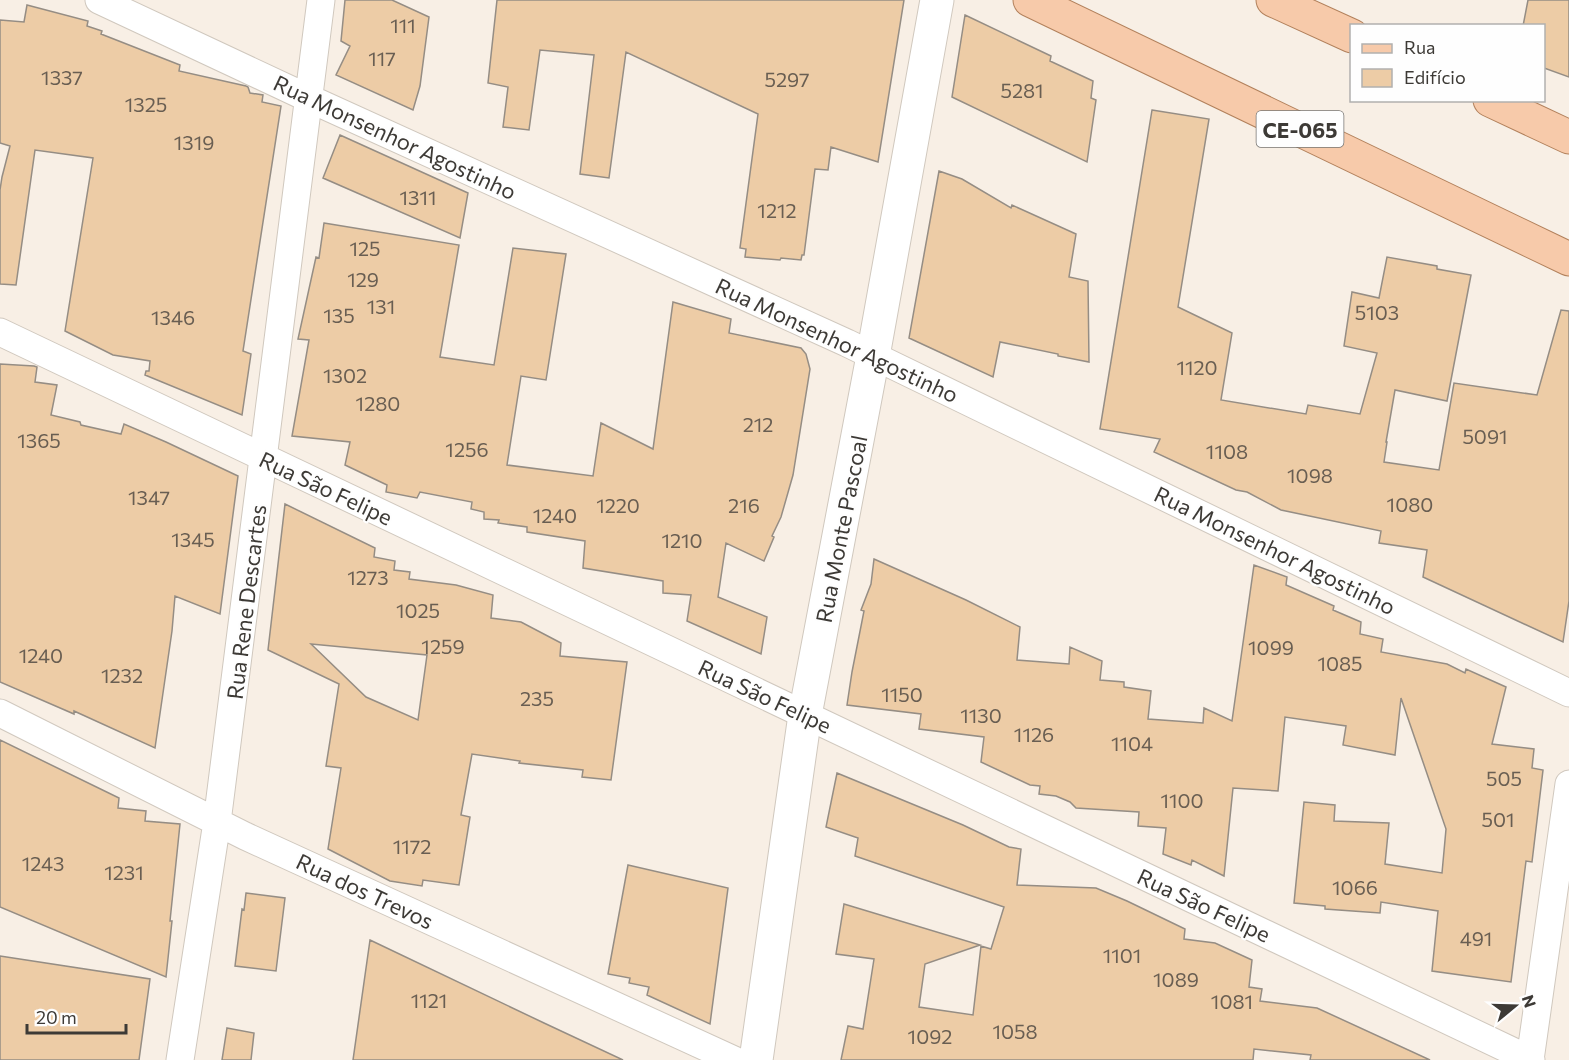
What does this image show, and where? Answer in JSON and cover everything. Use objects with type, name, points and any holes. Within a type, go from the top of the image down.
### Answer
[{"type":"main road","name":"CE-065","points":[[1030,0],[1569,258]]},
{"type":"main road","points":[[1273,0],[1350,35]]},
{"type":"main road","points":[[1494,102],[1569,137]]},
{"type":"street","name":"Rua Monsenhor Agostinho","points":[[99,0],[873,356],[1569,693]]},
{"type":"street","name":"Rua Rene Descartes","points":[[180,1060],[217,822],[321,0]]},
{"type":"street","name":"Rua Monte Pascoal","points":[[756,1060],[805,715],[937,0]]},
{"type":"street","name":"Rua São Felipe","points":[[0,332],[1530,1060]]},
{"type":"street","name":"Rua dos Trevos","points":[[0,712],[217,822],[734,1060]]},
{"type":"street","points":[[1530,1060],[1569,784]]},
{"type":"building","points":[[345,0],[392,0],[429,17],[420,86],[413,110],[336,75],[350,46],[341,41]]},
{"type":"building","points":[[497,0],[904,0],[878,162],[831,147],[828,170],[815,169],[804,255],[801,260],[745,257],[746,249],[740,248],[758,114],[626,52],[609,178],[580,174],[594,55],[540,50],[529,130],[503,127],[508,87],[488,83]]},
{"type":"building","points":[[1528,0],[1569,0],[1569,77],[1545,68],[1545,24],[1523,24]]},
{"type":"building","points":[[27,5],[88,21],[87,26],[102,31],[101,34],[180,65],[179,71],[246,86],[250,93],[263,95],[262,102],[281,106],[243,351],[251,354],[242,415],[145,375],[146,371],[149,371],[150,361],[113,355],[65,331],[93,158],[35,150],[16,285],[0,284],[0,190],[10,146],[0,143],[0,20],[24,22]]},
{"type":"building","points":[[965,15],[1051,56],[1050,61],[1093,81],[1091,98],[1096,100],[1087,162],[952,97]]},
{"type":"building","points":[[1152,110],[1209,119],[1178,307],[1232,333],[1221,400],[1306,414],[1308,405],[1360,414],[1377,353],[1344,346],[1352,292],[1379,298],[1387,257],[1471,275],[1447,401],[1395,390],[1386,442],[1384,462],[1439,470],[1454,383],[1537,395],[1561,310],[1569,311],[1569,601],[1563,642],[1423,577],[1427,550],[1379,543],[1381,531],[1281,510],[1247,492],[1236,490],[1154,452],[1160,439],[1100,429]]},
{"type":"building","points":[[340,135],[468,193],[460,238],[323,178]]},
{"type":"building","points":[[939,171],[962,179],[1011,208],[1012,205],[1076,234],[1069,277],[1088,281],[1089,362],[1000,342],[993,377],[909,338]]},
{"type":"building","points":[[324,223],[459,245],[440,357],[494,365],[513,248],[566,254],[546,380],[521,376],[507,465],[593,476],[601,423],[653,449],[673,302],[731,319],[729,333],[801,348],[806,354],[810,369],[793,475],[781,517],[764,561],[726,543],[718,597],[767,617],[761,654],[687,621],[691,595],[663,593],[663,581],[583,568],[585,541],[527,532],[527,527],[484,519],[484,512],[471,509],[472,502],[420,492],[417,498],[386,492],[387,485],[345,465],[350,442],[292,436],[309,340],[298,339],[316,257],[319,258]]},
{"type":"building","points":[[0,364],[37,367],[35,382],[57,385],[51,415],[121,434],[124,424],[238,476],[220,614],[175,596],[155,748],[74,711],[74,714],[0,682]]},
{"type":"building","points":[[285,504],[375,548],[374,557],[395,561],[394,570],[410,572],[409,579],[456,585],[493,595],[491,618],[521,622],[561,643],[560,656],[627,662],[611,780],[582,777],[583,770],[519,763],[520,761],[472,754],[461,815],[470,817],[459,885],[423,880],[422,886],[390,881],[328,849],[341,768],[326,766],[339,684],[268,650]],"holes":[[[311,644],[427,655],[418,720],[366,697]]]},
{"type":"building","points":[[874,559],[1020,627],[1017,660],[1069,664],[1070,647],[1102,661],[1100,680],[1124,682],[1124,687],[1151,691],[1148,719],[1203,723],[1204,708],[1232,721],[1254,565],[1287,577],[1286,585],[1334,606],[1333,610],[1361,622],[1360,634],[1383,639],[1381,652],[1447,664],[1465,673],[1466,669],[1506,687],[1492,744],[1534,749],[1532,768],[1543,770],[1532,862],[1526,861],[1511,982],[1432,971],[1438,911],[1381,902],[1380,913],[1325,909],[1325,906],[1294,903],[1304,802],[1335,805],[1334,821],[1389,823],[1385,864],[1442,873],[1446,829],[1401,698],[1395,755],[1343,745],[1346,726],[1285,717],[1278,791],[1233,788],[1224,876],[1192,860],[1191,865],[1163,854],[1166,828],[1138,826],[1139,812],[1076,808],[1070,802],[1056,796],[1039,794],[1040,786],[1030,785],[981,762],[984,737],[919,729],[921,714],[847,705],[864,611],[861,610],[871,584]]},
{"type":"building","points":[[0,740],[119,798],[118,808],[146,811],[145,821],[180,824],[166,977],[0,907]]},
{"type":"building","points":[[837,773],[963,825],[1009,847],[1021,849],[1017,885],[1096,888],[1127,901],[1185,929],[1184,939],[1215,943],[1252,960],[1249,987],[1262,989],[1260,1001],[1317,1008],[1430,1060],[1310,1060],[1311,1055],[1254,1049],[1253,1060],[841,1060],[848,1026],[863,1029],[874,959],[836,954],[844,904],[980,945],[925,964],[919,1007],[973,1015],[981,946],[991,949],[1004,907],[855,856],[858,838],[826,827]]},
{"type":"building","points":[[628,865],[728,888],[710,1024],[647,995],[649,987],[629,983],[630,978],[608,974]]},
{"type":"building","points":[[246,893],[285,898],[276,971],[235,966]]},
{"type":"building","points":[[370,940],[544,1023],[623,1060],[353,1060]]},
{"type":"building","points":[[0,956],[150,979],[139,1060],[0,1060]]},
{"type":"building","points":[[227,1028],[254,1033],[251,1060],[222,1060]]}]
